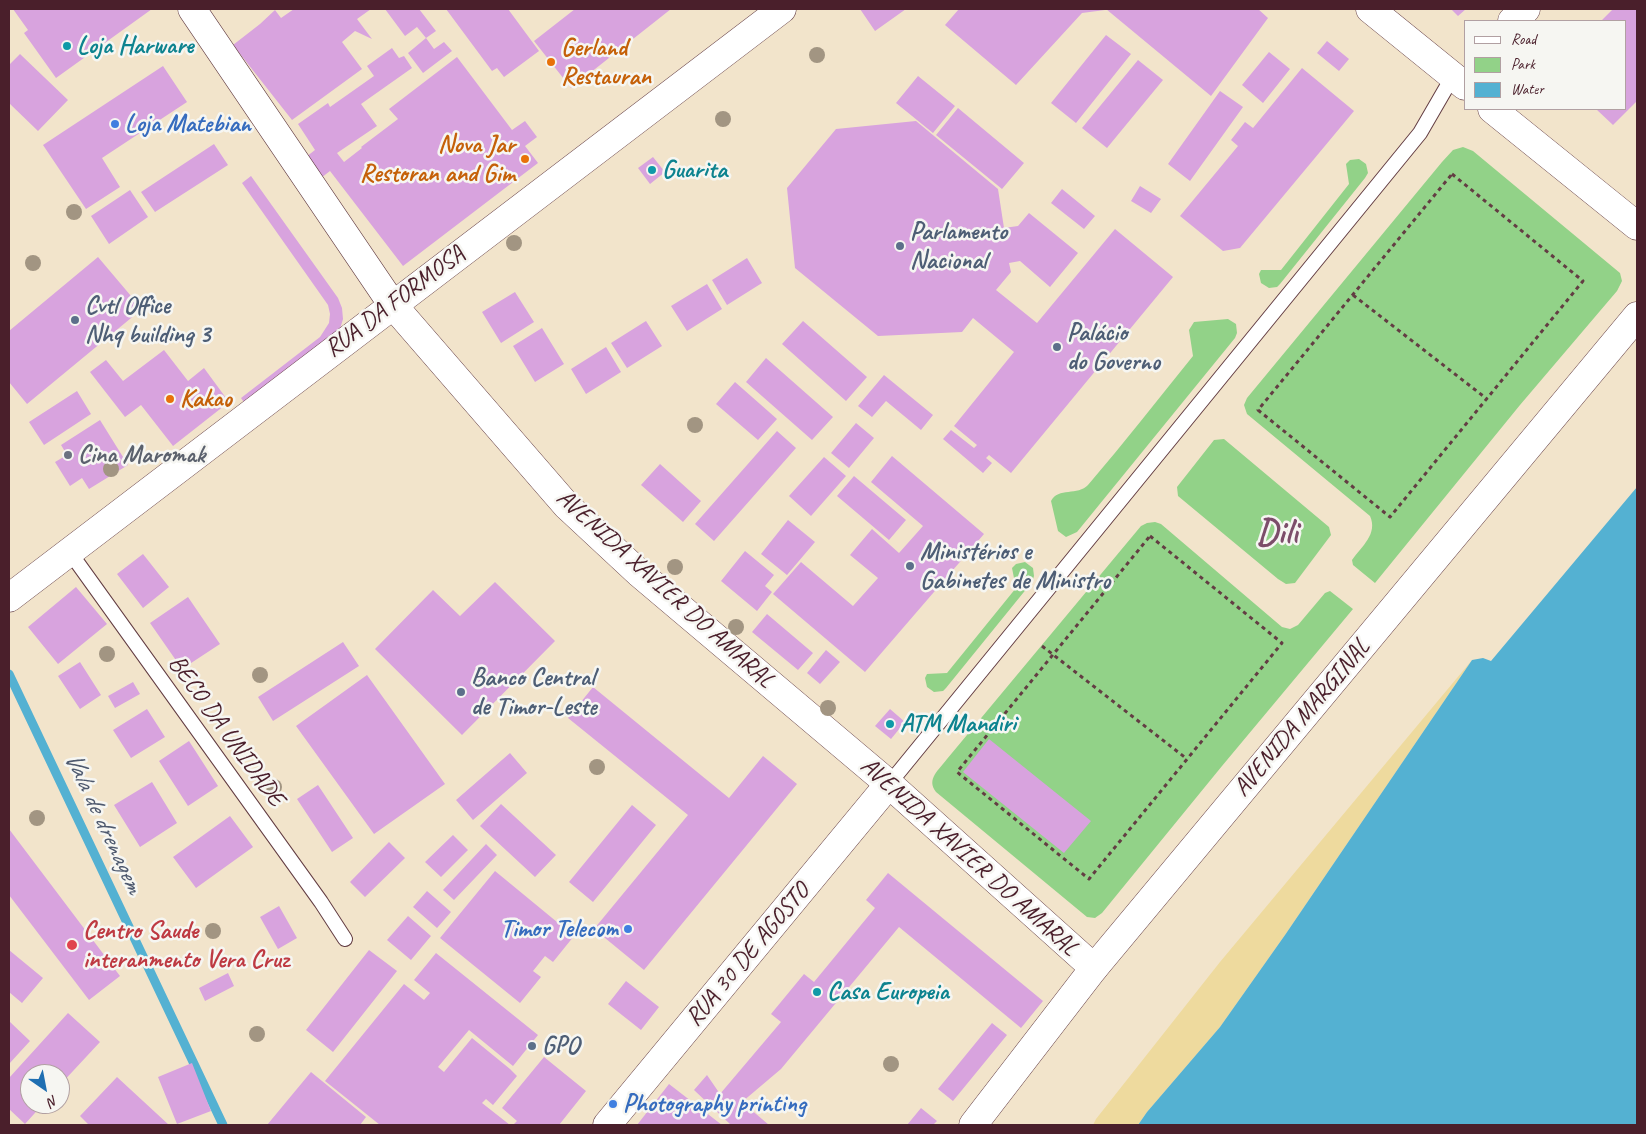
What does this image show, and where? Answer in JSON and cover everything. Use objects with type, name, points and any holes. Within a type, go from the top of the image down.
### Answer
[{"type":"main road","name":"AVENIDA XAVIER DO AMARAL","points":[[192,9],[392,304],[567,506],[639,573],[889,784],[1094,968]]},
{"type":"main road","name":"RUA DA FORMOSA","points":[[12,595],[782,9]]},
{"type":"main road","points":[[1370,9],[1461,76]]},
{"type":"main road","points":[[1513,20],[1526,9]]},
{"type":"main road","points":[[1493,110],[1637,226]]},
{"type":"main road","name":"AVENIDA MARGINAL","points":[[973,1125],[1094,968],[1637,316]]},
{"type":"main road","name":"RUA 30 DE AGOSTO","points":[[607,1125],[889,784]]},
{"type":"lane","points":[[889,784],[1420,133],[1461,76]]},
{"type":"lane","name":"BECO DA UNIDADE","points":[[69,551],[321,902],[345,939]]},
{"type":"path","points":[[1452,174],[1583,281],[1390,517],[1258,410],[1353,294],[1452,174]]},
{"type":"path","points":[[1353,294],[1487,399]]},
{"type":"path","points":[[1150,536],[1282,643],[1089,879],[957,772],[1053,654],[1150,536]]},
{"type":"path","points":[[1042,646],[1187,759]]},
{"type":"green space","points":[[1463,147],[1473,151],[1620,273],[1622,281],[1617,291],[1520,405],[1375,583],[1353,565],[1352,560],[1368,540],[1372,528],[1370,516],[1247,414],[1244,405],[1247,398],[1442,162],[1453,150]]},
{"type":"green space","points":[[1359,159],[1366,164],[1368,173],[1365,178],[1280,284],[1277,287],[1269,288],[1261,283],[1259,274],[1261,270],[1281,270],[1349,184],[1346,164],[1350,160]]},
{"type":"green space","points":[[1228,319],[1236,324],[1237,333],[1235,338],[1077,532],[1066,537],[1058,531],[1051,501],[1058,494],[1079,490],[1088,485],[1193,356],[1189,330],[1194,322]]},
{"type":"green space","points":[[1224,439],[1329,527],[1331,535],[1295,583],[1286,584],[1278,579],[1178,496],[1177,487],[1214,440]]},
{"type":"green space","points":[[1155,522],[1161,524],[1282,627],[1290,629],[1298,625],[1325,593],[1330,591],[1353,609],[1102,913],[1095,918],[1087,917],[936,792],[932,783],[937,771],[1141,526]]},
{"type":"green space","points":[[1025,562],[1033,568],[1034,576],[1032,582],[943,691],[934,692],[927,687],[925,678],[927,674],[947,673],[1016,588],[1012,568],[1016,564]]},
{"type":"sand","points":[[1472,660],[1285,935],[1220,1027],[1138,1125],[1093,1125],[1220,962]]},
{"type":"water","points":[[1637,487],[1637,1125],[1138,1125],[1220,1027],[1285,935],[1472,660],[1483,658],[1491,661]]},
{"type":"building","name":"Loja Harware","points":[[13,9],[152,9],[56,78],[24,33],[28,30]]},
{"type":"building","points":[[294,9],[371,9],[357,19],[372,39],[355,31],[342,42],[362,69],[292,120],[233,45],[275,10],[281,18]]},
{"type":"building","points":[[385,9],[419,9],[436,31],[426,38],[417,27],[405,36]]},
{"type":"building","points":[[446,9],[508,9],[539,51],[504,77],[497,68],[492,71]]},
{"type":"building","points":[[575,9],[671,9],[571,88],[534,41]]},
{"type":"building","points":[[860,9],[906,9],[875,31]]},
{"type":"building","points":[[959,9],[1105,10],[1082,13],[1016,85],[945,25]]},
{"type":"building","points":[[1106,9],[1258,9],[1268,18],[1211,96]]},
{"type":"building","points":[[1451,9],[1466,9],[1458,16]]},
{"type":"building","points":[[1613,9],[1637,9],[1637,101],[1613,125],[1597,110],[1626,110],[1626,20],[1602,20]]},
{"type":"building","points":[[1106,35],[1131,54],[1076,123],[1051,103]]},
{"type":"building","points":[[426,38],[434,49],[444,42],[452,51],[423,73],[408,53]]},
{"type":"building","points":[[1327,41],[1349,59],[1339,71],[1317,53]]},
{"type":"building","points":[[392,48],[399,58],[404,56],[412,68],[361,104],[377,126],[337,153],[344,162],[398,119],[389,109],[457,57],[512,130],[525,121],[537,137],[525,146],[538,163],[403,266],[330,171],[321,178],[306,157],[315,150],[298,124],[328,103],[330,107],[374,76],[367,66]]},
{"type":"building","points":[[1269,52],[1290,69],[1263,103],[1242,85]]},
{"type":"building","points":[[20,54],[68,100],[38,131],[9,103],[9,65]]},
{"type":"building","points":[[1138,60],[1163,80],[1107,148],[1082,128]]},
{"type":"building","name":"Loja Matebian","points":[[163,66],[187,102],[102,158],[120,187],[86,209],[43,145]]},
{"type":"building","points":[[1302,68],[1354,111],[1240,248],[1223,251],[1180,216],[1238,146],[1231,140],[1245,122],[1253,128]]},
{"type":"building","points":[[918,76],[955,106],[933,133],[896,103]]},
{"type":"building","points":[[1220,91],[1243,107],[1190,181],[1168,164]]},
{"type":"building","points":[[958,108],[1024,163],[1002,189],[936,135]]},
{"type":"building","points":[[916,121],[998,189],[1004,228],[1018,226],[1029,213],[1078,253],[1050,287],[1020,261],[1009,263],[1011,272],[996,290],[1037,323],[1115,229],[1173,277],[1011,473],[989,455],[986,458],[992,463],[983,473],[943,439],[951,430],[974,448],[977,445],[954,426],[1014,352],[973,318],[962,332],[878,336],[795,268],[787,188],[836,129]]},
{"type":"building","points":[[214,144],[228,165],[155,212],[141,192]]},
{"type":"building","name":"Guarita","points":[[653,157],[665,172],[650,184],[638,168]]},
{"type":"building","points":[[251,176],[338,298],[342,308],[343,319],[340,329],[248,408],[241,398],[320,337],[329,323],[330,314],[328,305],[242,183]]},
{"type":"building","points":[[1140,186],[1161,199],[1151,213],[1131,201]]},
{"type":"building","points":[[1062,189],[1095,216],[1084,229],[1051,203]]},
{"type":"building","points":[[130,190],[148,217],[109,244],[91,216]]},
{"type":"building","name":"Cvtl Office Nhq building 3","points":[[98,257],[142,309],[27,404],[9,382],[9,331]]},
{"type":"building","points":[[747,258],[762,283],[727,305],[712,280]]},
{"type":"building","points":[[707,284],[722,309],[687,331],[671,306]]},
{"type":"building","points":[[515,292],[534,322],[501,343],[482,312]]},
{"type":"building","points":[[646,321],[662,346],[627,368],[611,343]]},
{"type":"building","points":[[803,321],[867,377],[846,401],[782,344]]},
{"type":"building","points":[[542,328],[564,364],[535,382],[513,346]]},
{"type":"building","points":[[606,347],[621,372],[586,394],[571,369]]},
{"type":"building","points":[[164,350],[188,381],[204,368],[229,402],[173,446],[141,405],[125,417],[90,372],[106,360],[123,381]]},
{"type":"building","points":[[766,358],[833,417],[812,440],[746,382]]},
{"type":"building","points":[[884,375],[933,415],[921,430],[886,401],[872,417],[858,406]]},
{"type":"building","points":[[735,382],[777,419],[758,440],[716,404]]},
{"type":"building","points":[[77,391],[91,414],[44,445],[29,422]]},
{"type":"building","points":[[100,420],[128,465],[89,489],[82,478],[70,486],[55,462],[67,455],[61,445]]},
{"type":"building","points":[[856,423],[874,438],[849,468],[831,453]]},
{"type":"building","points":[[777,431],[796,448],[714,541],[695,524]]},
{"type":"building","name":"Ministérios e Gabinetes de Ministro","points":[[892,456],[984,534],[865,672],[773,594],[801,562],[853,606],[878,578],[850,555],[872,529],[899,553],[923,526],[871,482]]},
{"type":"building","points":[[824,457],[846,476],[811,516],[789,496]]},
{"type":"building","points":[[660,464],[701,501],[683,522],[641,485]]},
{"type":"building","points":[[854,476],[906,520],[889,540],[837,496]]},
{"type":"building","points":[[788,520],[815,542],[787,575],[761,554]]},
{"type":"building","points":[[745,551],[774,575],[765,586],[772,592],[757,611],[721,581]]},
{"type":"building","points":[[143,554],[169,587],[143,608],[117,574]]},
{"type":"building","name":"Banco Central de Timor-Leste","points":[[495,582],[555,641],[462,735],[375,649],[433,590],[460,616]]},
{"type":"building","points":[[76,587],[107,624],[58,664],[28,627]]},
{"type":"building","points":[[188,597],[220,644],[182,669],[150,623]]},
{"type":"building","points":[[767,614],[813,653],[798,670],[752,632]]},
{"type":"building","points":[[343,642],[359,666],[273,721],[258,697]]},
{"type":"building","points":[[826,650],[840,662],[820,684],[807,673]]},
{"type":"building","points":[[80,662],[101,695],[80,709],[58,676]]},
{"type":"building","points":[[367,675],[445,784],[374,834],[296,726]]},
{"type":"building","points":[[133,682],[140,694],[115,708],[108,696]]},
{"type":"building","points":[[593,687],[729,798],[763,756],[797,784],[644,970],[594,929],[688,815],[568,718]]},
{"type":"building","points":[[147,709],[165,737],[131,758],[113,730]]},
{"type":"building","name":"ATM Mandiri","points":[[890,709],[905,722],[891,739],[875,726]]},
{"type":"building","points":[[989,739],[1091,821],[1064,853],[963,772]]},
{"type":"building","points":[[189,741],[218,786],[188,806],[159,761]]},
{"type":"building","points":[[510,753],[527,773],[473,820],[456,800]]},
{"type":"building","points":[[152,782],[177,823],[140,847],[114,805]]},
{"type":"building","points":[[318,785],[353,838],[332,852],[297,799]]},
{"type":"building","points":[[501,804],[556,855],[535,877],[480,826]]},
{"type":"building","points":[[632,805],[656,825],[593,902],[569,882]]},
{"type":"building","points":[[230,816],[253,847],[196,888],[173,857]]},
{"type":"building","name":"Centro Saude interanmento Vera Cruz","points":[[9,829],[120,976],[89,1000],[9,895]]},
{"type":"building","points":[[453,835],[468,850],[441,877],[425,862]]},
{"type":"building","points":[[389,842],[405,858],[365,897],[350,882]]},
{"type":"building","points":[[486,844],[497,855],[454,900],[443,890]]},
{"type":"building","points":[[495,871],[574,936],[553,962],[545,956],[533,971],[541,977],[520,1003],[440,938]]},
{"type":"building","name":"Casa Europeia","points":[[888,873],[1043,1001],[1021,1028],[899,927],[781,1069],[742,1102],[769,1125],[731,1125],[694,1090],[707,1075],[720,1094],[781,1022],[771,1014],[804,974],[814,982],[875,908],[866,900]]},
{"type":"building","points":[[427,891],[451,912],[437,928],[413,907]]},
{"type":"building","points":[[279,906],[297,938],[278,949],[260,917]]},
{"type":"building","points":[[408,916],[431,936],[411,960],[387,940]]},
{"type":"building","points":[[9,950],[43,978],[22,1003],[9,992]]},
{"type":"building","points":[[369,950],[397,971],[333,1052],[306,1030]]},
{"type":"building","points":[[436,953],[538,1035],[513,1066],[469,1030],[438,1067],[444,1072],[472,1038],[517,1076],[493,1105],[486,1099],[482,1103],[510,1125],[380,1125],[325,1081],[404,984],[424,1000],[430,993],[414,980]]},
{"type":"building","points":[[228,973],[234,986],[205,1001],[199,988]]},
{"type":"building","points":[[626,981],[659,1007],[641,1030],[608,1004]]},
{"type":"building","points":[[68,1013],[100,1042],[70,1074],[70,1064],[22,1064]]},
{"type":"building","points":[[9,1021],[30,1041],[9,1064]]},
{"type":"building","points":[[992,1023],[1007,1035],[953,1101],[938,1089]]},
{"type":"building","points":[[544,1057],[586,1091],[559,1125],[513,1125],[517,1121],[502,1108]]},
{"type":"building","points":[[192,1063],[211,1111],[177,1124],[158,1077]]},
{"type":"building","points":[[20,1066],[20,1114],[34,1114],[25,1124],[9,1109],[9,1078]]},
{"type":"building","points":[[311,1072],[366,1117],[360,1125],[267,1125]]},
{"type":"building","points":[[117,1077],[169,1125],[89,1125],[80,1116]]},
{"type":"building","points":[[669,1084],[722,1125],[637,1125]]},
{"type":"building","points":[[921,1108],[937,1121],[933,1125],[907,1125]]},
{"type":"waterway","name":"Vala de drenagem","points":[[9,674],[223,1125]]},
{"type":"place","name":"Loja Harware","points":[[67,46]]},
{"type":"place","name":"Gerland Restauran","points":[[551,62]]},
{"type":"place","name":"Loja Matebian","points":[[115,124]]},
{"type":"place","name":"Nova Jar Restoran and Gim","points":[[525,159]]},
{"type":"place","name":"Guarita","points":[[652,170]]},
{"type":"place","name":"Parlamento Nacional","points":[[900,246]]},
{"type":"place","name":"Cvtl Office Nhq building 3","points":[[75,320]]},
{"type":"place","name":"Palácio do Governo","points":[[1057,347]]},
{"type":"place","name":"Kakao","points":[[170,399]]},
{"type":"place","name":"Cina Maromak","points":[[68,455]]},
{"type":"place","name":"Ministérios e Gabinetes de Ministro","points":[[910,566]]},
{"type":"place","name":"Banco Central de Timor-Leste","points":[[461,692]]},
{"type":"place","name":"ATM Mandiri","points":[[890,724]]},
{"type":"place","name":"Timor Telecom","points":[[628,929]]},
{"type":"place","name":"Centro Saude interanmento Vera Cruz","points":[[72,945]]},
{"type":"place","name":"Casa Europeia","points":[[817,992]]},
{"type":"place","name":"GPO","points":[[532,1046]]},
{"type":"place","name":"Photography printing","points":[[613,1104]]},
{"type":"district","name":"Dili","points":[[1277,534]]}]
